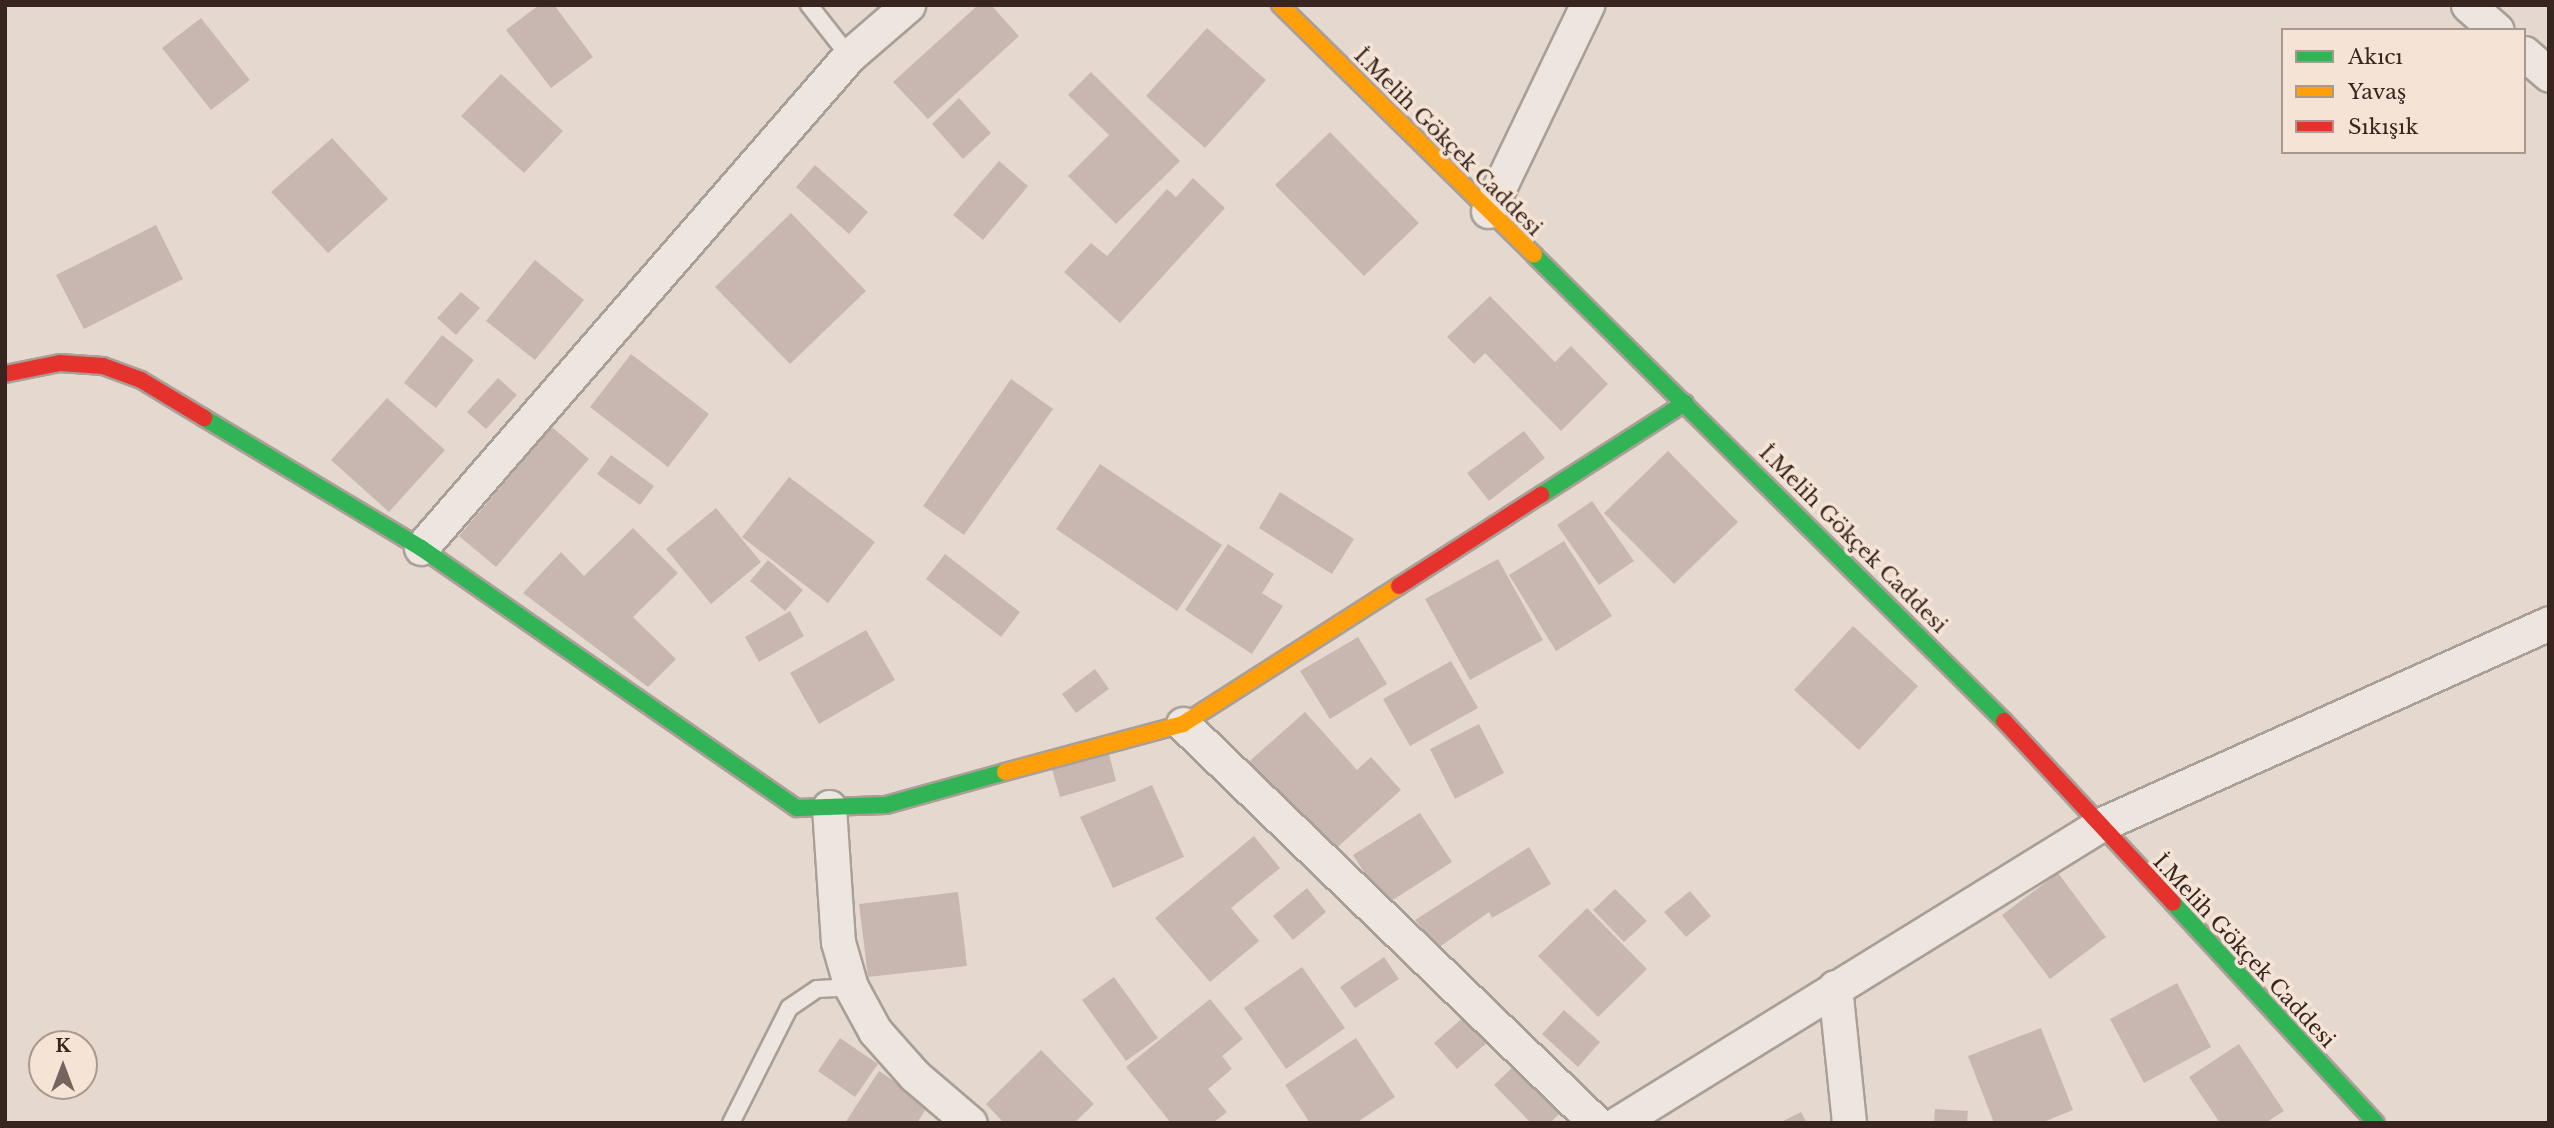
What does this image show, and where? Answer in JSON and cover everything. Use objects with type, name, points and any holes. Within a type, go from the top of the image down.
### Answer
[{"type":"street","points":[[421,548],[849,56],[908,5]]},
{"type":"street","name":"İ.Melih Gökçek Caddesi","points":[[1280,5],[1981,696],[2376,1123]]},
{"type":"street","points":[[1488,211],[1587,5]]},
{"type":"street","points":[[2468,5],[2495,28]]},
{"type":"street","points":[[2526,55],[2549,75]]},
{"type":"street","points":[[5,374],[60,363],[103,366],[141,380],[421,548],[797,808],[886,805],[1183,724],[1685,402]]},
{"type":"street","points":[[1618,1123],[2100,825],[2549,623]]},
{"type":"street","points":[[1183,724],[1596,1123]]},
{"type":"street","points":[[829,807],[838,942],[851,987],[875,1031],[915,1076],[970,1123]]},
{"type":"street","points":[[1835,987],[1849,1123]]},
{"type":"lane","points":[[809,5],[849,56]]},
{"type":"lane","points":[[731,1123],[789,1008],[817,989],[851,987]]},
{"type":"building","points":[[539,5],[554,5],[593,57],[551,88],[506,30]]},
{"type":"building","points":[[978,5],[991,5],[1019,36],[928,119],[893,82]]},
{"type":"building","points":[[201,18],[250,80],[211,110],[162,48]]},
{"type":"building","points":[[1207,28],[1266,80],[1205,148],[1146,96]]},
{"type":"building","points":[[1091,72],[1180,161],[1116,224],[1068,176],[1109,135],[1068,95]]},
{"type":"building","points":[[501,74],[563,131],[524,173],[461,116]]},
{"type":"building","points":[[959,98],[991,133],[963,159],[932,124]]},
{"type":"building","points":[[1330,132],[1419,223],[1364,276],[1275,185]]},
{"type":"building","points":[[332,138],[388,199],[328,253],[271,192]]},
{"type":"building","points":[[999,161],[1028,186],[983,240],[953,215]]},
{"type":"building","points":[[815,165],[868,212],[849,234],[796,187]]},
{"type":"building","points":[[1193,178],[1225,208],[1120,323],[1064,272],[1091,243],[1107,256],[1167,189],[1176,197]]},
{"type":"building","points":[[791,213],[866,291],[790,364],[715,287]]},
{"type":"building","points":[[156,225],[183,279],[84,329],[56,275]]},
{"type":"building","points":[[535,260],[584,300],[535,360],[486,321]]},
{"type":"building","points":[[461,292],[480,308],[456,335],[437,318]]},
{"type":"building","points":[[1490,296],[1555,362],[1571,346],[1608,384],[1561,431],[1485,353],[1474,364],[1447,337]]},
{"type":"building","points":[[442,335],[474,360],[436,408],[404,383]]},
{"type":"building","points":[[631,354],[709,414],[668,467],[590,407]]},
{"type":"building","points":[[498,378],[517,395],[486,429],[467,412]]},
{"type":"building","points":[[1011,379],[1053,409],[964,535],[923,506]]},
{"type":"building","points":[[387,398],[445,450],[389,512],[331,460]]},
{"type":"building","points":[[552,427],[589,459],[496,567],[459,536]]},
{"type":"building","points":[[1524,431],[1545,458],[1489,501],[1467,473]]},
{"type":"building","points":[[1668,451],[1738,522],[1674,584],[1604,513]]},
{"type":"building","points":[[611,455],[654,486],[640,505],[597,474]]},
{"type":"building","points":[[1100,464],[1222,545],[1177,611],[1056,529]]},
{"type":"building","points":[[789,477],[875,542],[828,603],[742,537]]},
{"type":"building","points":[[1280,492],[1354,539],[1332,574],[1259,528]]},
{"type":"building","points":[[1592,501],[1634,561],[1599,585],[1557,525]]},
{"type":"building","points":[[716,508],[761,562],[711,604],[666,549]]},
{"type":"building","points":[[633,528],[678,573],[633,617],[676,659],[648,687],[523,593],[561,552],[584,576]]},
{"type":"building","points":[[1564,541],[1612,616],[1556,651],[1509,575]]},
{"type":"building","points":[[1228,544],[1274,574],[1262,593],[1283,606],[1252,654],[1185,610]]},
{"type":"building","points":[[945,554],[1020,612],[1001,637],[926,579]]},
{"type":"building","points":[[1498,559],[1543,640],[1470,680],[1425,599]]},
{"type":"building","points":[[768,560],[803,590],[785,611],[750,581]]},
{"type":"building","points":[[790,611],[804,636],[759,662],[745,637]]},
{"type":"building","points":[[1853,626],[1918,686],[1859,750],[1794,690]]},
{"type":"building","points":[[866,630],[895,680],[819,724],[790,673]]},
{"type":"building","points":[[1358,637],[1387,684],[1330,719],[1300,671]]},
{"type":"building","points":[[1451,661],[1478,708],[1410,746],[1383,699]]},
{"type":"building","points":[[1095,669],[1109,689],[1076,713],[1062,694]]},
{"type":"building","points":[[1305,712],[1357,770],[1371,757],[1401,790],[1331,853],[1243,767]]},
{"type":"building","points":[[1479,724],[1504,773],[1455,799],[1430,749]]},
{"type":"building","points":[[1108,750],[1116,781],[1060,797],[1051,766]]},
{"type":"building","points":[[1152,785],[1184,857],[1113,888],[1080,817]]},
{"type":"building","points":[[1420,813],[1452,862],[1385,905],[1353,855]]},
{"type":"building","points":[[1254,836],[1280,868],[1231,908],[1259,941],[1210,982],[1155,918]]},
{"type":"building","points":[[1529,847],[1551,884],[1492,918],[1489,912],[1438,948],[1415,920]]},
{"type":"building","points":[[2058,873],[2106,937],[2050,979],[2002,915]]},
{"type":"building","points":[[1307,888],[1326,912],[1293,940],[1273,916]]},
{"type":"building","points":[[1615,889],[1647,921],[1624,942],[1593,910]]},
{"type":"building","points":[[1690,891],[1711,916],[1686,937],[1664,912]]},
{"type":"building","points":[[958,892],[967,966],[868,977],[859,904]]},
{"type":"building","points":[[1587,908],[1647,969],[1598,1017],[1538,956]]},
{"type":"building","points":[[1384,957],[1399,979],[1355,1008],[1340,987]]},
{"type":"building","points":[[1302,967],[1345,1028],[1286,1069],[1244,1008]]},
{"type":"building","points":[[1114,977],[1158,1038],[1126,1061],[1082,1000]]},
{"type":"building","points":[[2177,983],[2211,1047],[2144,1083],[2110,1019]]},
{"type":"building","points":[[1210,999],[1243,1039],[1222,1056],[1232,1069],[1208,1089],[1227,1112],[1213,1123],[1171,1123],[1126,1067]]},
{"type":"building","points":[[1564,1010],[1600,1042],[1578,1067],[1542,1034]]},
{"type":"building","points":[[1466,1015],[1489,1041],[1457,1069],[1434,1043]]},
{"type":"building","points":[[2041,1028],[2073,1110],[2041,1123],[1994,1123],[1968,1056]]},
{"type":"building","points":[[840,1038],[878,1064],[855,1097],[818,1071]]},
{"type":"building","points":[[1356,1038],[1395,1097],[1356,1123],[1310,1123],[1285,1085]]},
{"type":"building","points":[[2239,1044],[2284,1111],[2265,1123],[2220,1123],[2189,1077]]},
{"type":"building","points":[[1041,1050],[1094,1104],[1074,1123],[1004,1123],[986,1104]]},
{"type":"building","points":[[1517,1063],[1564,1109],[1550,1123],[1531,1123],[1494,1085]]},
{"type":"building","points":[[879,1071],[929,1104],[917,1123],[845,1123]]},
{"type":"building","points":[[1935,1109],[1968,1111],[1967,1123],[1934,1123]]},
{"type":"building","points":[[1801,1112],[1807,1123],[1779,1123]]},
{"type":"traffic: fast","points":[[1534,255],[2004,721]]},
{"type":"traffic: fast","points":[[1541,495],[1685,403]]},
{"type":"traffic: fast","points":[[204,418],[421,548],[797,808],[886,805],[1005,772]]},
{"type":"traffic: fast","points":[[2173,903],[2376,1123]]},
{"type":"traffic: slow","points":[[1280,5],[1534,255]]},
{"type":"traffic: slow","points":[[1005,772],[1183,724],[1399,586]]},
{"type":"traffic: jam","points":[[5,374],[60,363],[103,366],[141,380],[204,418]]},
{"type":"traffic: jam","points":[[1399,586],[1541,495]]},
{"type":"traffic: jam","points":[[2004,721],[2173,903]]}]
